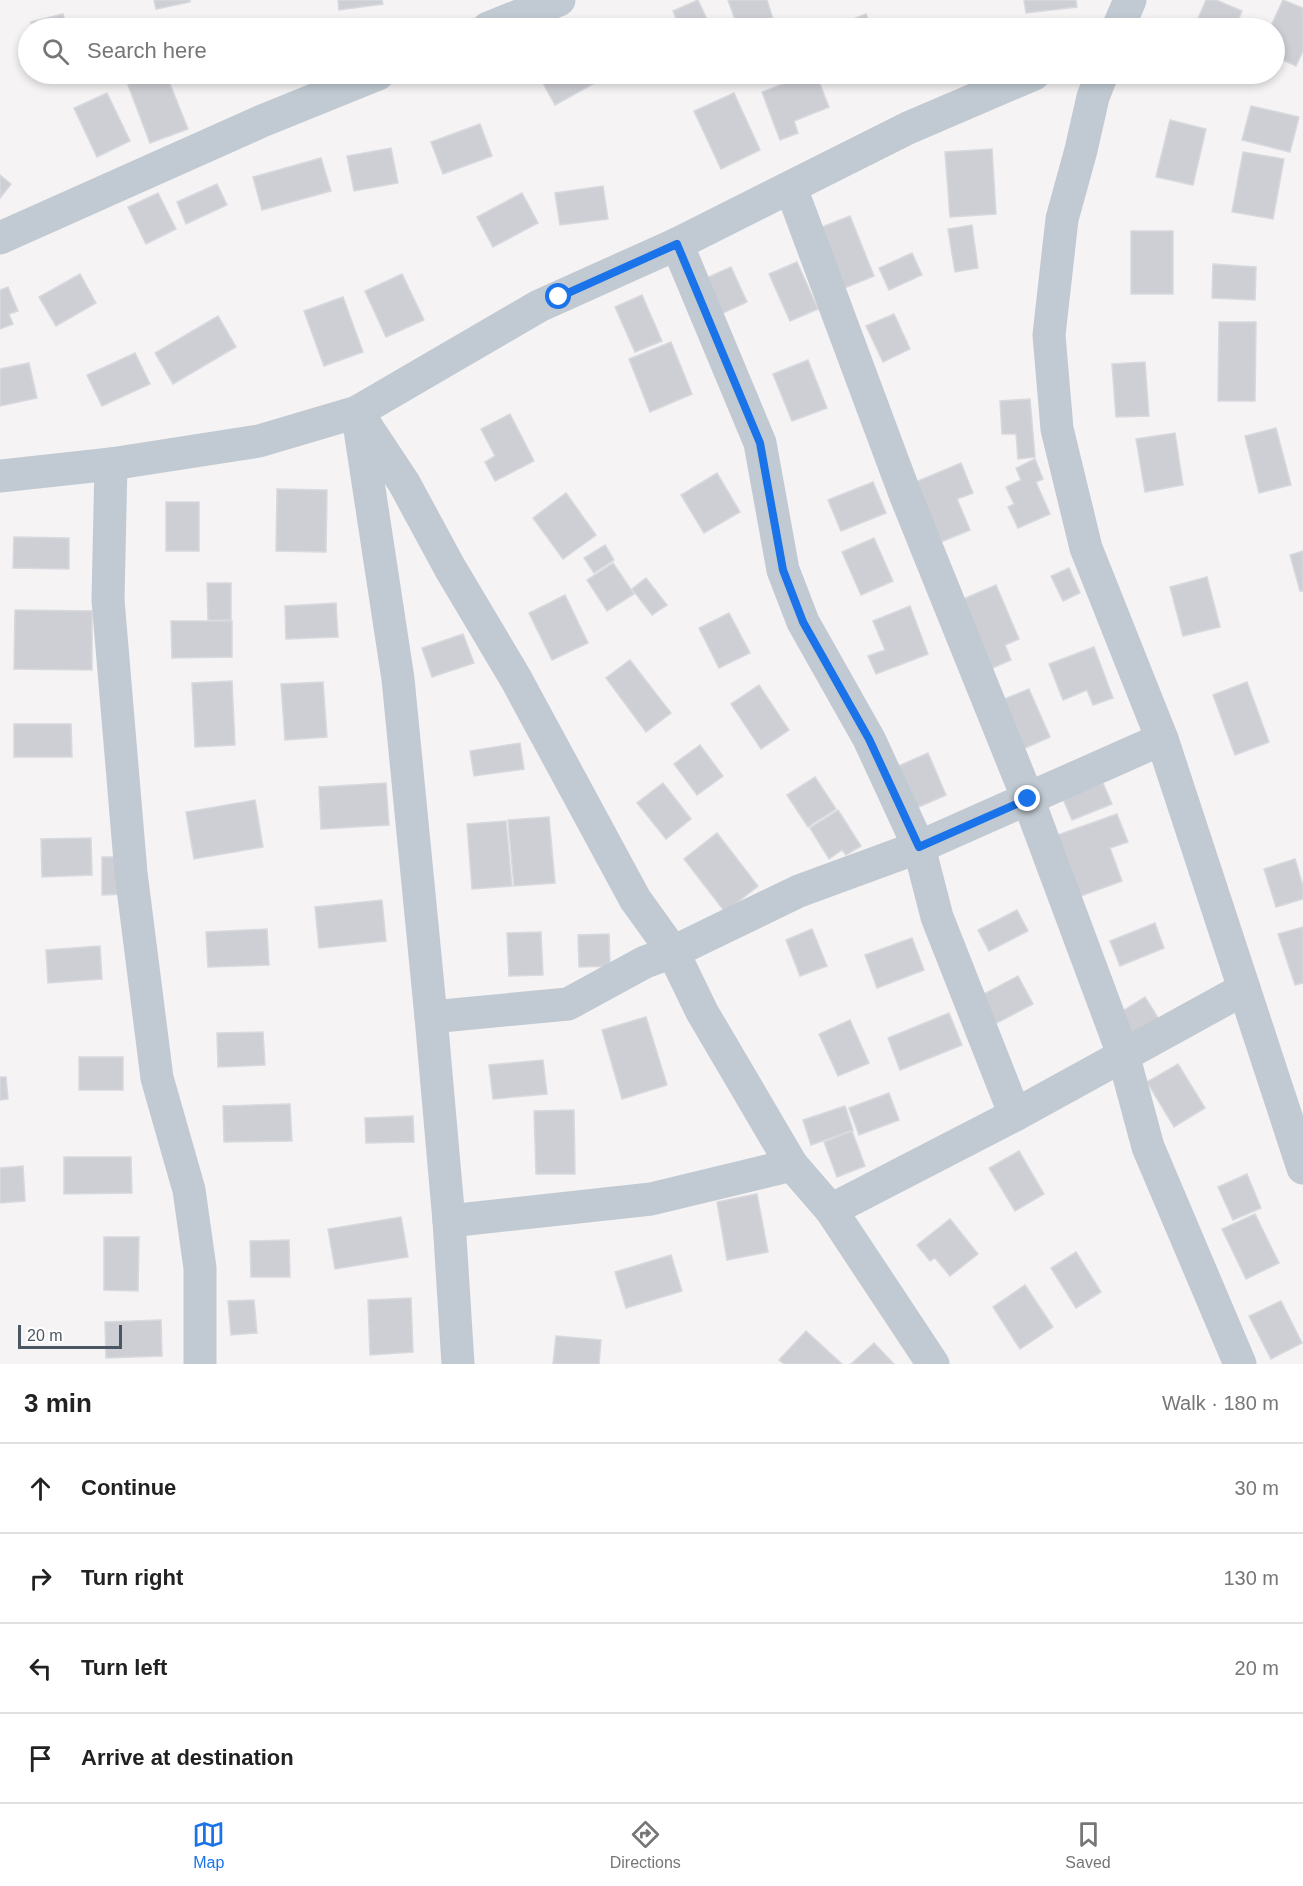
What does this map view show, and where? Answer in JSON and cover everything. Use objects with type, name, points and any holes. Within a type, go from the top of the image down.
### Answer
[{"type":"street","points":[[513,18],[558,0]]},
{"type":"street","points":[[1122,18],[1130,0]]},
{"type":"street","points":[[0,238],[262,121],[353,84]]},
{"type":"street","points":[[0,476],[111,464],[259,441],[357,412],[539,306],[677,244],[908,128],[1011,84]]},
{"type":"street","points":[[1098,84],[1062,219],[1049,335],[1057,429],[1086,548],[1162,739],[1303,1168]]},
{"type":"street","points":[[791,188],[905,494],[1028,799],[1123,1054],[1148,1147],[1240,1364]]},
{"type":"street","points":[[677,244],[760,443],[783,570],[803,622],[869,739],[919,847],[937,917],[1015,1115]]},
{"type":"street","points":[[357,412],[404,483],[450,568],[516,679],[635,899],[673,952],[702,1012],[792,1165],[831,1210],[933,1364]]},
{"type":"street","points":[[357,412],[398,679],[449,1221],[458,1364]]},
{"type":"street","points":[[111,464],[108,600],[131,873],[157,1078],[189,1190],[194,1224],[200,1268],[200,1364]]},
{"type":"street","points":[[431,1017],[568,1004],[645,962],[673,952],[799,891],[919,847],[1162,739]]},
{"type":"street","points":[[831,1210],[1015,1115],[1244,989]]},
{"type":"street","points":[[449,1221],[651,1199],[792,1165]]},
{"type":"building","points":[[154,0],[190,0],[190,2],[156,9]]},
{"type":"building","points":[[338,0],[382,0],[383,4],[339,10]]},
{"type":"building","points":[[698,0],[706,18],[676,18],[673,11]]},
{"type":"building","points":[[728,0],[767,0],[773,18],[734,18]]},
{"type":"building","points":[[1024,0],[1076,0],[1077,7],[1026,13]]},
{"type":"building","points":[[1206,0],[1216,0],[1242,11],[1239,18],[1198,18]]},
{"type":"building","points":[[1283,0],[1303,8],[1303,51],[1296,66],[1285,61],[1285,18],[1275,18]]},
{"type":"building","points":[[63,14],[64,18],[47,18]]},
{"type":"building","points":[[866,14],[868,18],[856,18]]},
{"type":"building","points":[[170,84],[188,129],[150,143],[128,85]]},
{"type":"building","points":[[543,84],[593,84],[555,105]]},
{"type":"building","points":[[783,84],[820,84],[829,107],[794,121],[798,133],[780,140],[762,92]]},
{"type":"building","points":[[107,93],[130,141],[97,157],[74,108]]},
{"type":"building","points":[[734,93],[760,150],[721,169],[694,111]]},
{"type":"building","points":[[1251,106],[1299,117],[1290,152],[1242,140]]},
{"type":"building","points":[[1170,120],[1206,129],[1193,185],[1156,177]]},
{"type":"building","points":[[480,124],[492,156],[443,174],[431,142]]},
{"type":"building","points":[[391,148],[398,183],[354,191],[347,156]]},
{"type":"building","points":[[992,149],[996,214],[950,217],[945,152]]},
{"type":"building","points":[[1243,152],[1284,159],[1273,219],[1232,212]]},
{"type":"building","points":[[321,158],[331,191],[262,210],[253,177]]},
{"type":"building","points":[[0,175],[11,184],[0,198]]},
{"type":"building","points":[[217,184],[227,205],[186,224],[177,202]]},
{"type":"building","points":[[603,186],[608,219],[560,225],[555,193]]},
{"type":"building","points":[[158,193],[176,229],[146,244],[128,207]]},
{"type":"building","points":[[522,193],[538,223],[493,247],[477,217]]},
{"type":"building","points":[[850,216],[874,276],[837,291],[812,231]]},
{"type":"building","points":[[972,225],[978,268],[955,272],[948,229]]},
{"type":"building","points":[[1131,231],[1173,231],[1173,294],[1131,294]]},
{"type":"building","points":[[912,253],[922,275],[889,290],[879,268]]},
{"type":"building","points":[[797,262],[818,309],[790,321],[769,274]]},
{"type":"building","points":[[1213,264],[1256,267],[1255,300],[1212,298]]},
{"type":"building","points":[[731,267],[747,302],[721,314],[704,279]]},
{"type":"building","points":[[80,274],[96,303],[56,326],[39,297]]},
{"type":"building","points":[[402,274],[424,320],[386,337],[365,291]]},
{"type":"building","points":[[8,287],[18,311],[9,314],[13,324],[0,329],[0,290]]},
{"type":"building","points":[[642,295],[662,341],[635,352],[615,307]]},
{"type":"building","points":[[343,297],[363,352],[324,366],[304,311]]},
{"type":"building","points":[[894,314],[910,349],[883,362],[866,326]]},
{"type":"building","points":[[218,316],[236,347],[173,384],[155,353]]},
{"type":"building","points":[[1219,322],[1256,322],[1255,401],[1218,401]]},
{"type":"building","points":[[671,342],[692,394],[650,412],[629,359]]},
{"type":"building","points":[[135,353],[150,384],[102,406],[87,375]]},
{"type":"building","points":[[808,360],[827,408],[792,421],[773,374]]},
{"type":"building","points":[[1145,362],[1149,416],[1116,417],[1112,364]]},
{"type":"building","points":[[29,363],[37,398],[0,406],[0,369]]},
{"type":"building","points":[[1030,399],[1035,457],[1018,459],[1016,434],[1002,434],[1000,401]]},
{"type":"building","points":[[510,414],[534,461],[495,481],[485,462],[495,456],[481,429]]},
{"type":"building","points":[[1276,428],[1291,485],[1259,493],[1245,436]]},
{"type":"building","points":[[1175,433],[1183,485],[1145,492],[1136,439]]},
{"type":"building","points":[[1035,459],[1043,479],[1036,482],[1050,514],[1018,528],[1008,507],[1014,504],[1006,487],[1021,480],[1016,468]]},
{"type":"building","points":[[961,463],[973,493],[957,499],[970,530],[936,544],[911,484]]},
{"type":"building","points":[[717,473],[740,512],[704,533],[681,495]]},
{"type":"building","points":[[873,482],[886,513],[841,531],[828,500]]},
{"type":"building","points":[[277,489],[327,490],[326,552],[276,551]]},
{"type":"building","points":[[566,493],[596,535],[563,559],[533,518]]},
{"type":"building","points":[[166,502],[199,502],[199,551],[166,551]]},
{"type":"building","points":[[14,537],[69,538],[69,569],[13,568]]},
{"type":"building","points":[[874,538],[893,581],[861,595],[842,552]]},
{"type":"building","points":[[605,545],[614,560],[594,573],[584,558]]},
{"type":"building","points":[[1303,551],[1303,591],[1300,591],[1290,555]]},
{"type":"building","points":[[613,563],[634,594],[607,611],[587,580]]},
{"type":"building","points":[[1069,568],[1080,593],[1063,601],[1051,576]]},
{"type":"building","points":[[1207,577],[1220,627],[1183,636],[1170,587]]},
{"type":"building","points":[[646,578],[667,605],[652,615],[632,589]]},
{"type":"building","points":[[207,583],[231,583],[231,620],[208,620]]},
{"type":"building","points":[[996,585],[1019,639],[1005,645],[1011,660],[990,669],[961,600]]},
{"type":"building","points":[[565,595],[588,643],[552,660],[529,613]]},
{"type":"building","points":[[336,603],[338,637],[286,639],[285,606]]},
{"type":"building","points":[[910,606],[928,654],[876,674],[868,656],[885,650],[873,621]]},
{"type":"building","points":[[15,610],[92,611],[92,670],[14,669]]},
{"type":"building","points":[[729,613],[750,653],[719,668],[699,628]]},
{"type":"building","points":[[171,621],[232,621],[232,657],[172,658]]},
{"type":"building","points":[[463,634],[474,663],[432,677],[422,648]]},
{"type":"building","points":[[1094,647],[1113,698],[1093,705],[1087,690],[1063,700],[1049,664]]},
{"type":"building","points":[[630,660],[671,713],[646,732],[606,678]]},
{"type":"building","points":[[232,681],[235,745],[195,747],[192,683]]},
{"type":"building","points":[[323,682],[327,737],[285,740],[281,684]]},
{"type":"building","points":[[1247,682],[1269,742],[1235,755],[1213,695]]},
{"type":"building","points":[[759,685],[789,730],[761,749],[731,704]]},
{"type":"building","points":[[1029,689],[1050,737],[1023,749],[1002,700]]},
{"type":"building","points":[[14,724],[71,724],[72,757],[14,757]]},
{"type":"building","points":[[520,743],[524,769],[474,776],[470,751]]},
{"type":"building","points":[[700,745],[723,776],[697,795],[674,764]]},
{"type":"building","points":[[928,753],[946,795],[912,810],[894,768]]},
{"type":"building","points":[[815,777],[836,809],[808,827],[787,795]]},
{"type":"building","points":[[386,783],[389,825],[321,829],[319,787]]},
{"type":"building","points":[[663,783],[691,819],[666,839],[637,803]]},
{"type":"building","points":[[1103,783],[1112,804],[1072,820],[1063,799]]},
{"type":"building","points":[[255,800],[263,847],[194,859],[186,812]]},
{"type":"building","points":[[838,810],[861,846],[846,855],[842,850],[829,859],[810,828]]},
{"type":"building","points":[[1117,814],[1128,842],[1110,848],[1122,881],[1078,897],[1055,836]]},
{"type":"building","points":[[549,817],[555,883],[514,886],[508,820]]},
{"type":"building","points":[[506,821],[512,886],[472,889],[467,824]]},
{"type":"building","points":[[717,833],[758,886],[725,912],[684,859]]},
{"type":"building","points":[[91,838],[92,875],[42,877],[41,839]]},
{"type":"building","points":[[102,857],[127,857],[127,894],[102,895]]},
{"type":"building","points":[[1295,859],[1303,886],[1303,899],[1276,907],[1264,869]]},
{"type":"building","points":[[382,900],[386,941],[319,948],[315,907]]},
{"type":"building","points":[[1017,910],[1028,931],[989,951],[978,930]]},
{"type":"building","points":[[1155,923],[1164,948],[1120,966],[1110,941]]},
{"type":"building","points":[[1303,927],[1303,983],[1295,985],[1278,934]]},
{"type":"building","points":[[267,929],[269,965],[208,967],[206,932]]},
{"type":"building","points":[[812,929],[827,966],[800,976],[786,940]]},
{"type":"building","points":[[541,932],[543,975],[509,976],[507,933]]},
{"type":"building","points":[[609,934],[610,966],[579,967],[578,935]]},
{"type":"building","points":[[912,938],[924,970],[877,988],[865,955]]},
{"type":"building","points":[[100,946],[102,979],[48,983],[46,950]]},
{"type":"building","points":[[1018,976],[1033,1004],[993,1025],[978,997]]},
{"type":"building","points":[[1145,997],[1160,1021],[1133,1038],[1118,1014]]},
{"type":"building","points":[[949,1013],[962,1045],[900,1070],[888,1038]]},
{"type":"building","points":[[646,1017],[667,1085],[622,1099],[602,1030]]},
{"type":"building","points":[[850,1020],[869,1063],[838,1076],[819,1034]]},
{"type":"building","points":[[263,1032],[265,1065],[218,1067],[217,1033]]},
{"type":"building","points":[[79,1057],[123,1057],[123,1090],[79,1090]]},
{"type":"building","points":[[543,1060],[547,1094],[493,1099],[489,1065]]},
{"type":"building","points":[[1178,1064],[1205,1108],[1174,1127],[1147,1082]]},
{"type":"building","points":[[0,1077],[6,1077],[8,1099],[0,1100]]},
{"type":"building","points":[[889,1093],[899,1120],[859,1135],[849,1108]]},
{"type":"building","points":[[290,1104],[292,1141],[224,1142],[223,1106]]},
{"type":"building","points":[[845,1106],[853,1130],[811,1145],[803,1120]]},
{"type":"building","points":[[574,1110],[575,1174],[536,1174],[534,1111]]},
{"type":"building","points":[[413,1116],[414,1142],[366,1143],[365,1118]]},
{"type":"building","points":[[852,1131],[865,1166],[837,1177],[824,1142]]},
{"type":"building","points":[[1019,1151],[1044,1194],[1015,1211],[989,1168]]},
{"type":"building","points":[[64,1157],[131,1157],[132,1193],[64,1194]]},
{"type":"building","points":[[23,1166],[25,1201],[0,1203],[0,1168]]},
{"type":"building","points":[[1247,1174],[1261,1208],[1233,1220],[1218,1187]]},
{"type":"building","points":[[757,1194],[768,1252],[727,1260],[717,1202]]},
{"type":"building","points":[[1255,1214],[1279,1263],[1246,1279],[1222,1229]]},
{"type":"building","points":[[401,1217],[408,1257],[335,1269],[328,1229]]},
{"type":"building","points":[[950,1219],[978,1254],[950,1276],[935,1258],[930,1261],[917,1245]]},
{"type":"building","points":[[104,1237],[139,1237],[138,1291],[104,1290]]},
{"type":"building","points":[[289,1240],[290,1277],[251,1277],[250,1241]]},
{"type":"building","points":[[1076,1252],[1101,1292],[1076,1308],[1051,1268]]},
{"type":"building","points":[[671,1255],[682,1291],[626,1308],[615,1272]]},
{"type":"building","points":[[1025,1285],[1053,1327],[1020,1349],[993,1307]]},
{"type":"building","points":[[411,1298],[413,1352],[370,1355],[368,1300]]},
{"type":"building","points":[[254,1300],[257,1333],[231,1335],[228,1301]]},
{"type":"building","points":[[1281,1301],[1302,1343],[1271,1359],[1249,1316]]},
{"type":"building","points":[[161,1320],[162,1356],[106,1358],[105,1322]]},
{"type":"building","points":[[806,1331],[842,1364],[784,1364],[779,1360]]},
{"type":"building","points":[[556,1336],[601,1340],[599,1364],[553,1364]]},
{"type":"building","points":[[874,1343],[894,1364],[851,1364]]},
{"type":"route","points":[[559,297],[677,244],[760,443],[783,570],[803,622],[869,739],[919,847],[1028,799]]}]
